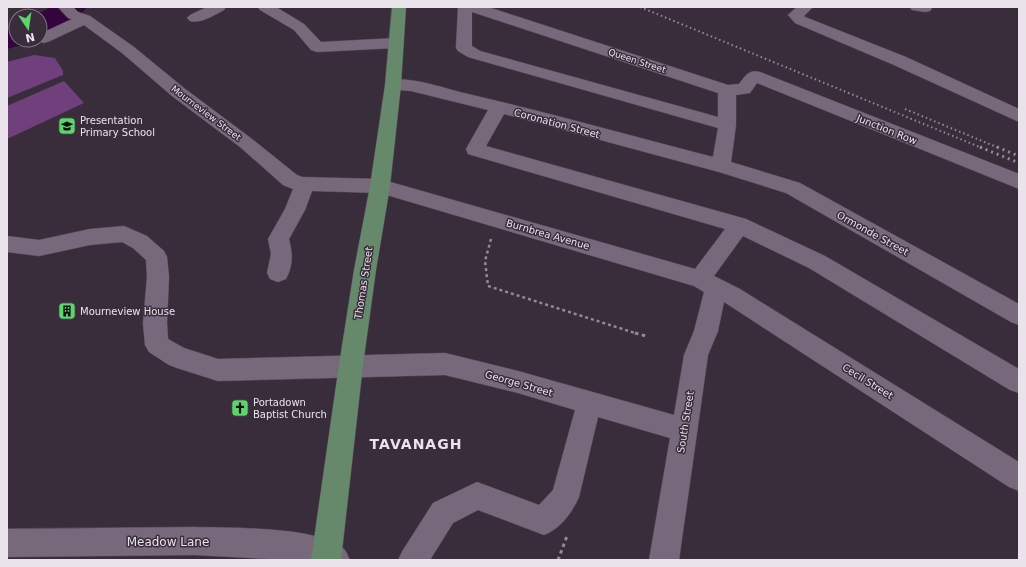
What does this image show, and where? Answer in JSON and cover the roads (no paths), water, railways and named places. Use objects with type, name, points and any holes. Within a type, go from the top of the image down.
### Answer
[{"type":"main road","name":"Thomas Street","points":[[329,558],[351,365],[365,270],[380,186],[393,85],[399,7]]},
{"type":"street","points":[[195,18],[219,7]]},
{"type":"street","points":[[265,7],[298,27],[317,46],[396,43]]},
{"type":"street","points":[[465,7],[464,48],[474,54],[726,125]]},
{"type":"street","name":"Queen Street","points":[[473,7],[727,90]]},
{"type":"street","points":[[806,7],[796,15],[800,20],[900,61],[1019,116]]},
{"type":"street","name":"Mourneview Street","points":[[48,35],[74,14],[128,50],[178,92],[246,143],[290,180],[304,185],[380,186]]},
{"type":"street","name":"Junction Row","points":[[727,90],[744,89],[754,76],[1019,182]]},
{"type":"street","name":"Coronation Street","points":[[393,85],[411,86],[499,107],[721,166]]},
{"type":"street","points":[[721,166],[726,125],[727,90]]},
{"type":"street","points":[[499,107],[475,149],[739,225],[816,262],[1019,382]]},
{"type":"street","name":"Ormonde Street","points":[[721,166],[793,188],[1019,315]]},
{"type":"street","points":[[278,273],[282,254],[278,239],[295,210],[304,185]]},
{"type":"street","name":"Burnbrea Avenue","points":[[380,186],[496,219],[708,283]]},
{"type":"street","points":[[708,283],[739,225]]},
{"type":"street","name":"George Street","points":[[7,244],[39,248],[90,237],[124,234],[140,242],[156,256],[158,277],[155,323],[157,345],[177,357],[218,370],[351,365],[445,364],[518,382],[684,430]]},
{"type":"street","name":"South Street","points":[[664,560],[696,355],[706,331],[708,283]]},
{"type":"street","name":"Cecil Street","points":[[708,283],[732,296],[1019,478]]},
{"type":"street","points":[[413,560],[443,513],[477,496],[544,520],[565,497],[589,403]]},
{"type":"street","name":"Meadow Lane","points":[[7,543],[36,551],[194,541],[279,544],[308,549],[329,558]]},
{"type":"waterway","points":[[48,20],[72,7]]},
{"type":"railway","points":[[640,7],[982,148]]},
{"type":"railway","points":[[905,109],[999,148]]},
{"type":"railway","points":[[980,147],[1019,163]]},
{"type":"railway","points":[[997,147],[1019,156]]},
{"type":"place","name":"Presentation Primary School","points":[[67,126]]},
{"type":"place","name":"Mourneview House","points":[[67,311]]},
{"type":"place","name":"Portadown Baptist Church","points":[[240,408]]},
{"type":"district","name":"TAVANAGH","points":[[416,444]]}]
